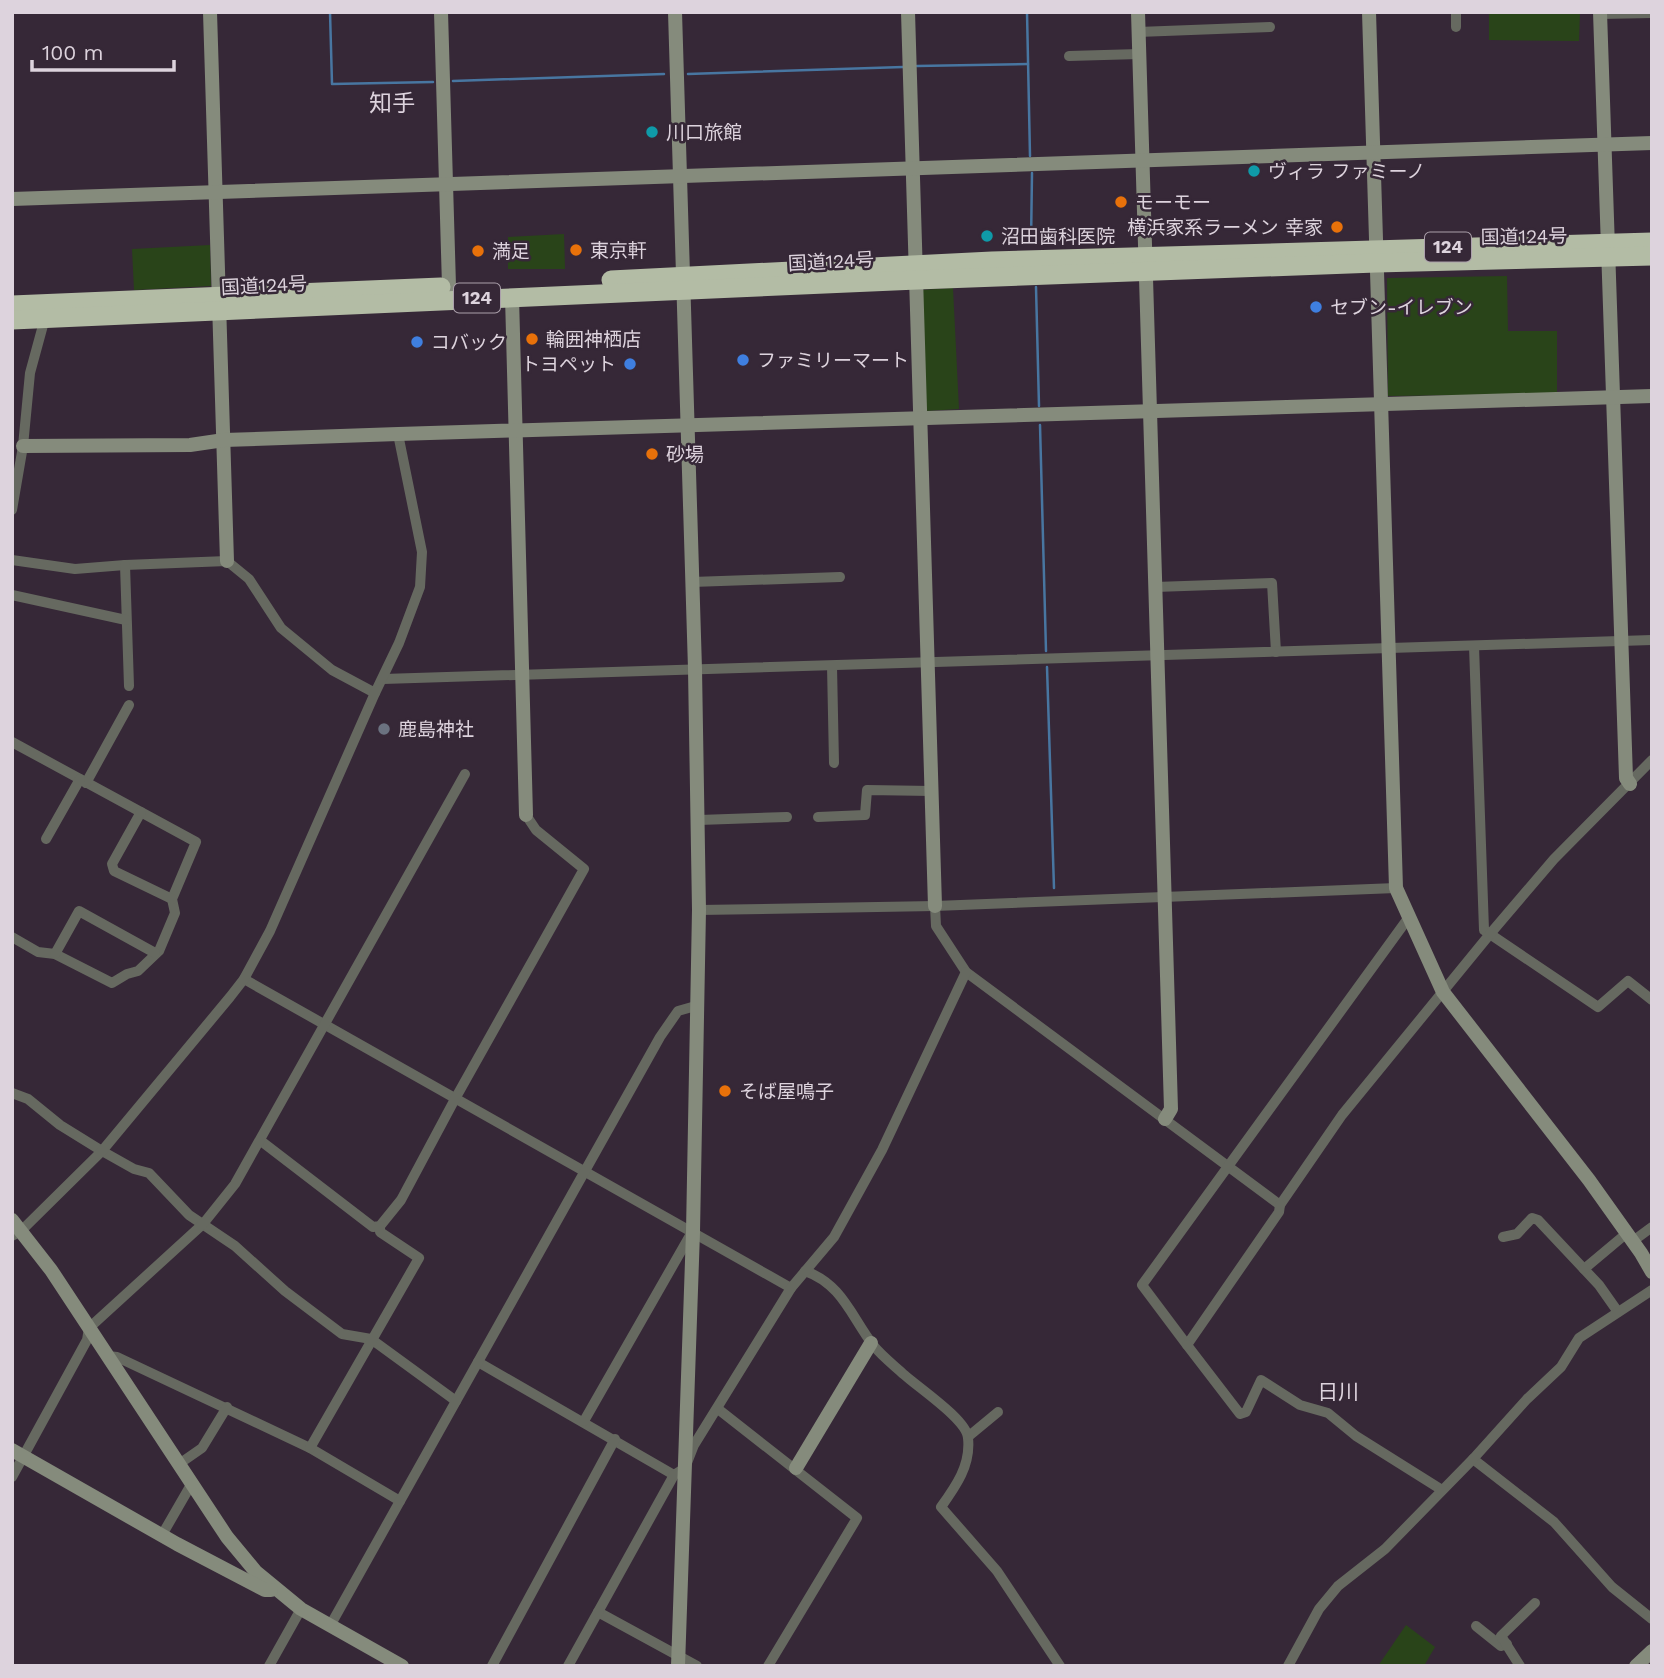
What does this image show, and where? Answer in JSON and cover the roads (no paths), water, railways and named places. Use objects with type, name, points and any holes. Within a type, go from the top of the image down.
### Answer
[{"type":"highway","name":"国道124号","points":[[12,320],[449,286],[683,283],[917,272],[1608,250],[1652,242]]},
{"type":"highway","name":"国道124号","points":[[1608,250],[1652,256]]},
{"type":"highway","name":"国道124号","points":[[12,304],[512,297],[683,283]]},
{"type":"street","points":[[210,12],[227,561]]},
{"type":"street","points":[[441,12],[449,286]]},
{"type":"street","points":[[675,12],[699,820],[699,1005],[693,1232],[680,1471],[679,1661]]},
{"type":"street","points":[[908,12],[936,926],[966,972],[1280,1205]]},
{"type":"street","points":[[1138,12],[1171,1109],[1164,1119]]},
{"type":"street","points":[[1369,12],[1396,888],[1443,992],[1630,1237],[1652,1272]]},
{"type":"street","points":[[1456,12],[1456,27]]},
{"type":"street","points":[[1630,785],[1626,778],[1600,13],[1652,13]]},
{"type":"street","points":[[1138,32],[1270,27]]},
{"type":"street","points":[[1069,56],[1139,54]]},
{"type":"street","points":[[12,200],[1652,143]]},
{"type":"street","points":[[310,1448],[419,1258],[380,1232],[380,1226],[401,1200],[584,869],[536,830],[526,815],[512,297]]},
{"type":"street","points":[[12,510],[23,446],[30,373],[45,318]]},
{"type":"street","points":[[23,446],[190,445],[224,440],[515,430],[1652,397]]},
{"type":"street","points":[[398,434],[422,552],[421,587],[413,611],[270,932],[244,979],[102,1151],[15,1229],[51,1270],[227,1536],[256,1572],[301,1609],[402,1666]]},
{"type":"street","points":[[12,560],[75,569],[227,561],[249,579],[281,628],[332,670],[375,693]]},
{"type":"street","points":[[125,565],[129,687]]},
{"type":"street","points":[[692,582],[840,577]]},
{"type":"street","points":[[1155,587],[1272,583],[1276,652]]},
{"type":"street","points":[[12,596],[126,620]]},
{"type":"street","points":[[383,679],[1652,640]]},
{"type":"street","points":[[1474,646],[1484,930],[1598,1007],[1628,981],[1652,1000]]},
{"type":"street","points":[[832,666],[834,764]]},
{"type":"street","points":[[46,839],[129,705]]},
{"type":"street","points":[[12,742],[196,842],[172,899],[175,913],[159,951],[138,971],[112,983],[55,954],[38,952],[12,937]]},
{"type":"street","points":[[1186,1345],[1279,1212],[1280,1205],[1342,1115],[1554,859],[1652,760]]},
{"type":"street","points":[[12,1477],[18,1453],[87,1340],[89,1328],[203,1224],[235,1184],[465,774]]},
{"type":"street","points":[[818,817],[865,815],[867,790],[932,791]]},
{"type":"street","points":[[141,812],[112,864],[114,871],[172,899]]},
{"type":"street","points":[[699,820],[788,817]]},
{"type":"street","points":[[699,910],[935,906],[1396,888]]},
{"type":"street","points":[[55,954],[79,911],[155,953]]},
{"type":"street","points":[[1409,917],[1142,1285],[1240,1414],[1246,1412],[1261,1380],[1300,1405],[1328,1413],[1356,1436],[1442,1490]]},
{"type":"street","points":[[568,1666],[694,1445],[791,1288],[834,1237],[883,1150],[966,972]]},
{"type":"street","points":[[244,979],[791,1288]]},
{"type":"street","points":[[330,1626],[660,1037],[678,1011],[699,1005]]},
{"type":"street","points":[[13,1092],[28,1099],[60,1125],[102,1151],[134,1169],[149,1173],[189,1214],[235,1246],[285,1291],[342,1334],[371,1339],[456,1401]]},
{"type":"street","points":[[261,1141],[373,1227],[380,1226]]},
{"type":"street","points":[[1503,1237],[1517,1234],[1532,1218],[1538,1220],[1599,1285],[1618,1312]]},
{"type":"street","points":[[1584,1269],[1630,1237],[1652,1227]]},
{"type":"street","points":[[584,1422],[693,1232]]},
{"type":"street","points":[[805,1271],[823,1277],[842,1297],[871,1343],[904,1376],[928,1392],[964,1427],[969,1436],[966,1465],[941,1507],[997,1571],[1060,1666]]},
{"type":"street","points":[[1288,1666],[1319,1609],[1338,1586],[1385,1549],[1473,1459],[1527,1398],[1561,1367],[1579,1338],[1652,1290]]},
{"type":"street","points":[[796,1468],[871,1343]]},
{"type":"street","points":[[108,1356],[117,1357],[227,1407],[310,1448],[400,1501]]},
{"type":"street","points":[[478,1362],[615,1439],[680,1471]]},
{"type":"street","points":[[179,1464],[202,1448],[227,1407]]},
{"type":"street","points":[[718,1409],[857,1518],[768,1666]]},
{"type":"street","points":[[969,1436],[998,1412]]},
{"type":"street","points":[[492,1666],[615,1439]]},
{"type":"street","points":[[18,1453],[265,1590],[276,1590]]},
{"type":"street","points":[[1473,1459],[1554,1522],[1612,1587],[1652,1619]]},
{"type":"street","points":[[162,1535],[192,1483]]},
{"type":"street","points":[[1520,1666],[1501,1636],[1535,1603]]},
{"type":"street","points":[[270,1666],[301,1609]]},
{"type":"street","points":[[598,1612],[679,1661],[697,1666]]},
{"type":"street","points":[[1476,1626],[1501,1646],[1507,1644]]},
{"type":"street","points":[[1636,1666],[1652,1651]]},
{"type":"waterway","points":[[330,12],[332,84],[433,82]]},
{"type":"waterway","points":[[1027,12],[1030,156]]},
{"type":"waterway","points":[[917,66],[1028,64]]},
{"type":"waterway","points":[[688,74],[903,67]]},
{"type":"waterway","points":[[453,81],[664,74]]},
{"type":"waterway","points":[[1031,243],[1032,173]]},
{"type":"waterway","points":[[1036,287],[1039,406]]},
{"type":"waterway","points":[[1040,425],[1046,651]]},
{"type":"waterway","points":[[1047,667],[1054,888]]},
{"type":"place","name":"川口旅館","points":[[652,132]]},
{"type":"place","name":"ヴィラ ファミーノ","points":[[1254,171]]},
{"type":"place","name":"モーモー","points":[[1121,202]]},
{"type":"place","name":"横浜家系ラーメン 幸家","points":[[1337,227]]},
{"type":"place","name":"沼田歯科医院","points":[[987,236]]},
{"type":"place","name":"東京軒","points":[[576,250]]},
{"type":"place","name":"満足","points":[[478,251]]},
{"type":"place","name":"セブン-イレブン","points":[[1316,307]]},
{"type":"place","name":"輪囲神栖店","points":[[532,339]]},
{"type":"place","name":"コバック","points":[[417,342]]},
{"type":"place","name":"ファミリーマート","points":[[743,360]]},
{"type":"place","name":"トヨペット","points":[[630,364]]},
{"type":"place","name":"砂場","points":[[652,454]]},
{"type":"place","name":"鹿島神社","points":[[384,729]]},
{"type":"place","name":"そば屋鳴子","points":[[725,1091]]},
{"type":"district","name":"知手","points":[[392,103]]},
{"type":"district","name":"日川","points":[[1338,1392]]}]
